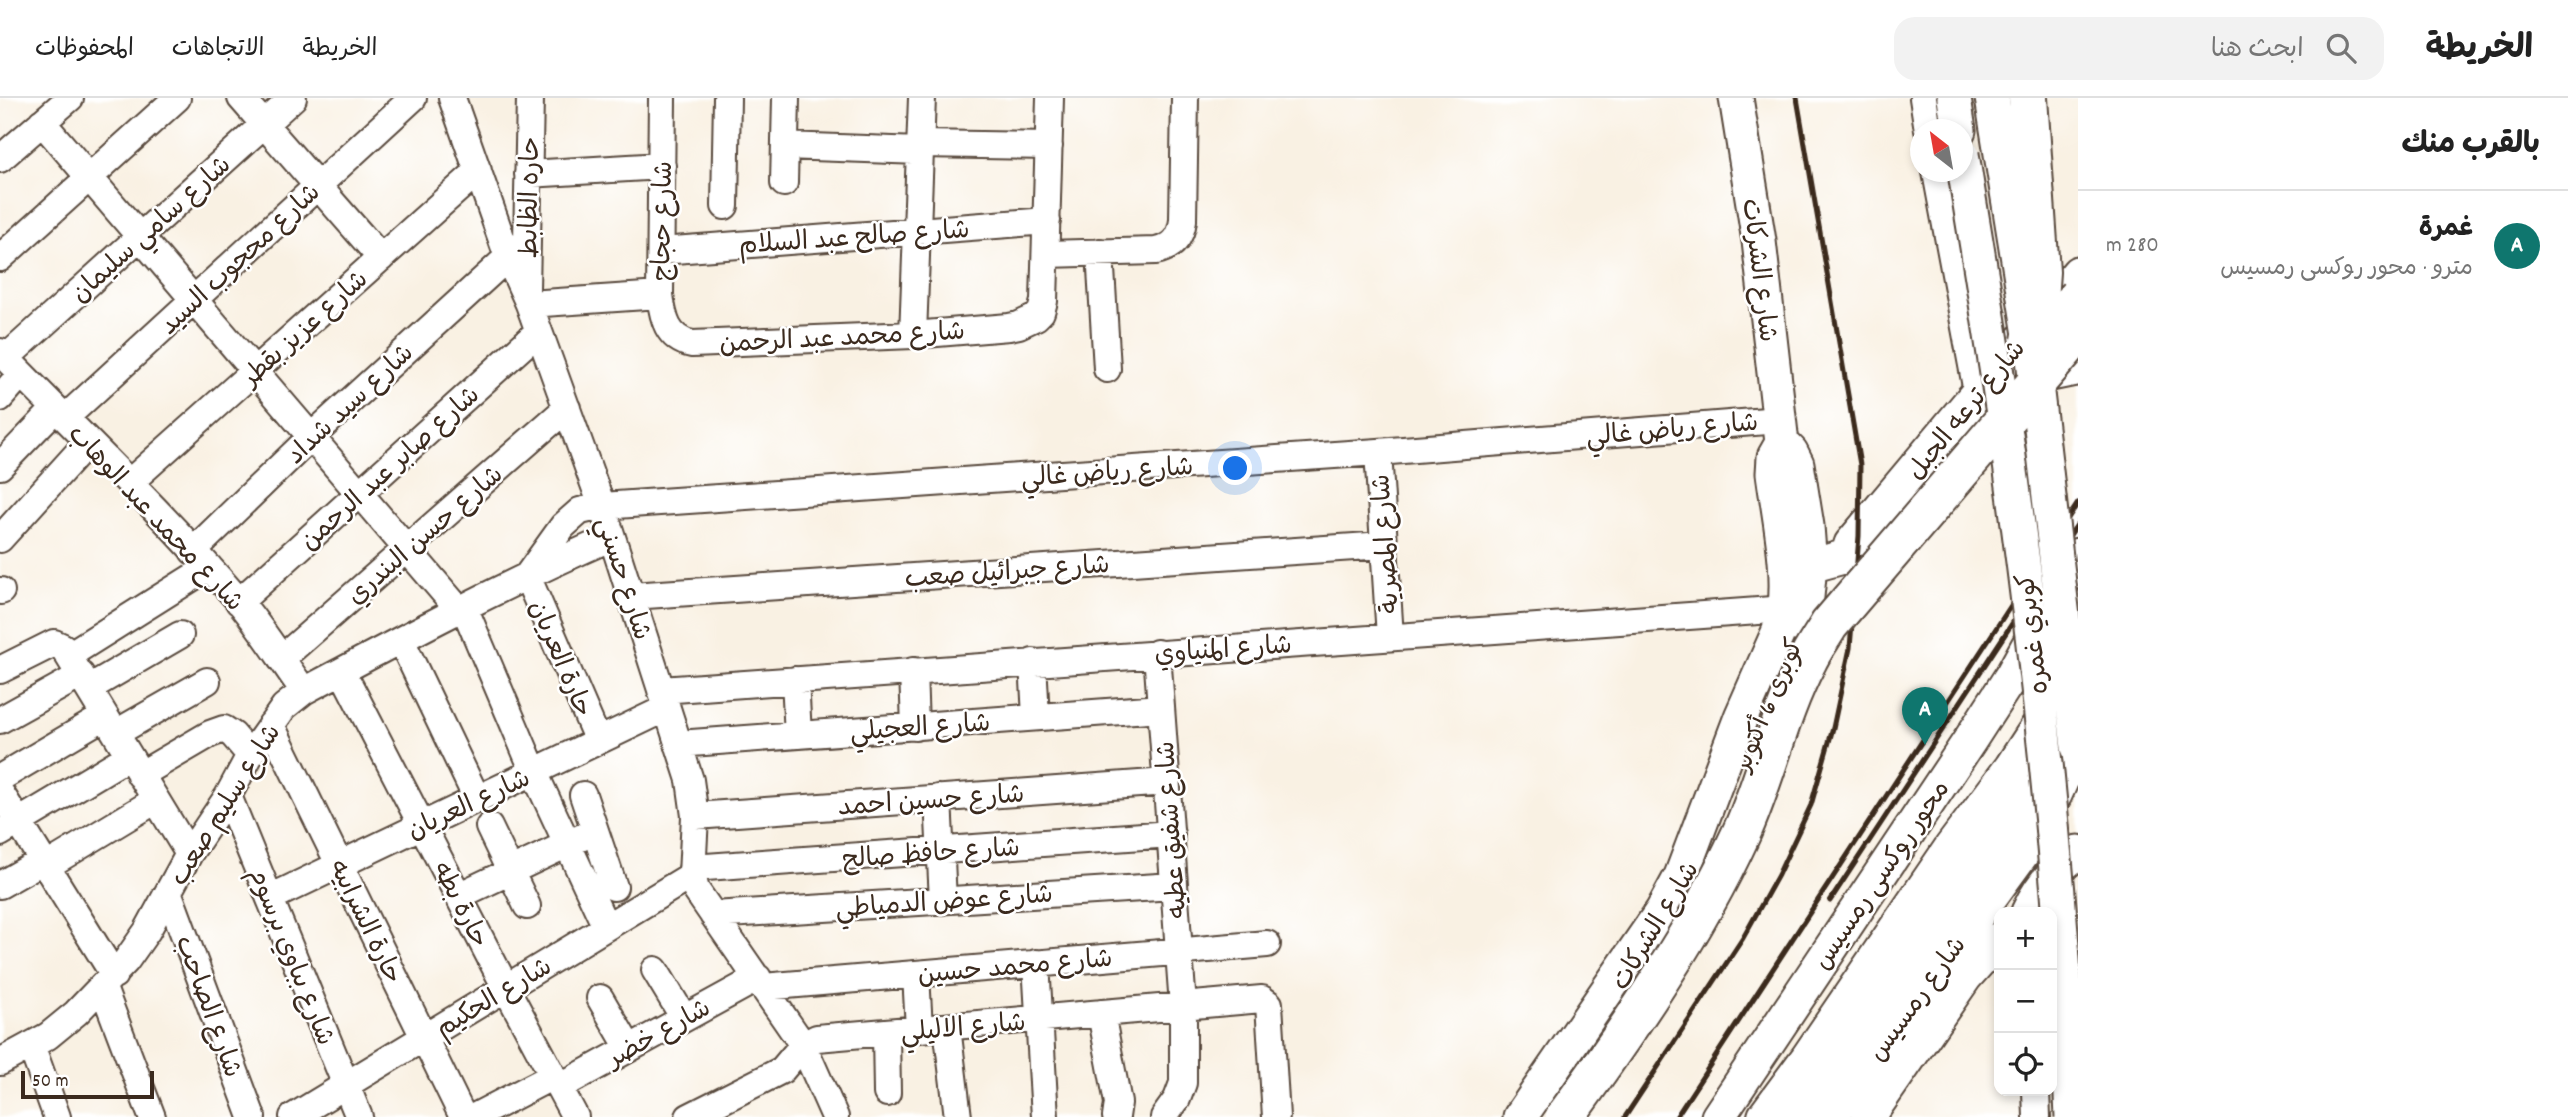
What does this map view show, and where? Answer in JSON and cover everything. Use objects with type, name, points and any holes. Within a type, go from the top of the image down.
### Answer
[{"type":"highway","points":[[2028,98],[2040,272],[2031,341]]},
{"type":"highway","name":"كوبرى 6 أكتوبر","points":[[1538,1117],[1660,936],[1698,868],[1730,793],[1764,698],[1793,638],[1810,612],[2078,296]]},
{"type":"highway","name":"كوبرى 6 أكتوبر","points":[[1565,1117],[1604,1063],[1714,888],[1741,835],[1807,662],[1829,625],[2078,334]]},
{"type":"highway","points":[[1767,1117],[1953,849],[2012,769],[2078,669]]},
{"type":"main road","name":"شارع الشركات","points":[[1520,1117],[1662,911],[1681,876],[1786,610],[1785,577],[1773,473],[1780,431],[1759,241],[1736,98]]},
{"type":"main road","points":[[1954,98],[1957,119]]},
{"type":"main road","name":"كوبري غمره","points":[[1993,98],[2031,341],[2078,747]]},
{"type":"main road","name":"كوبري غمره","points":[[1966,182],[2012,478],[2047,768],[2072,1117]]},
{"type":"main road","name":"شارع ترعه الجبل","points":[[1810,566],[1843,559],[1850,553],[1851,544],[2078,273]]},
{"type":"main road","name":"شارع الشركات","points":[[1529,1117],[1682,888],[1759,682],[1802,609],[1809,586],[1807,526],[1797,464],[1780,431]]},
{"type":"main road","points":[[1807,526],[1824,535],[1846,536],[1851,544]]},
{"type":"main road","name":"محور روكسى رمسيس","points":[[1718,1117],[1998,697],[2078,555]]},
{"type":"main road","name":"شارع رمسيس","points":[[1827,1101],[2024,851],[2045,816],[2062,779],[2078,732]]},
{"type":"main road","points":[[1804,1117],[1827,1101],[1900,977],[2008,830],[2047,768]]},
{"type":"main road","points":[[2032,907],[2035,898],[2048,879],[2078,852]]},
{"type":"main road","points":[[2042,907],[2078,891]]},
{"type":"main road","name":"شارع رمسيس","points":[[1868,1117],[1965,977],[1994,945]]},
{"type":"street","points":[[0,159],[70,98]]},
{"type":"street","points":[[0,258],[177,98]]},
{"type":"street","points":[[241,98],[381,258]]},
{"type":"street","name":"شارع سامي سليمان","points":[[0,398],[9,362],[140,237],[293,98]]},
{"type":"street","name":"شارع محجوب السيد","points":[[0,466],[194,299],[413,98]]},
{"type":"street","name":"شارع حسني","points":[[452,98],[508,257],[528,301],[602,506],[690,780],[695,816],[692,872],[696,890],[803,1045],[835,1117]]},
{"type":"street","name":"حاره الظابط","points":[[528,301],[530,98]]},
{"type":"street","name":"شارع حجاج","points":[[528,301],[660,295],[662,98]]},
{"type":"street","points":[[725,206],[727,98]]},
{"type":"street","points":[[784,183],[786,98]]},
{"type":"street","points":[[913,334],[922,98]]},
{"type":"street","points":[[1050,98],[1046,254],[1156,251],[1176,242],[1182,232],[1185,98]]},
{"type":"street","points":[[1923,98],[1926,119]]},
{"type":"street","points":[[42,122],[407,549],[462,608],[606,928]]},
{"type":"street","points":[[785,146],[1049,146]]},
{"type":"street","points":[[528,174],[662,166]]},
{"type":"street","name":"شارع عزيز بقطر","points":[[130,482],[478,171]]},
{"type":"street","points":[[1938,182],[1977,391],[2078,373]]},
{"type":"street","name":"شارع صالح عبد السلام","points":[[661,251],[1047,221]]},
{"type":"street","points":[[1100,252],[1107,369]]},
{"type":"street","name":"شارع محمد عبد الرحمن","points":[[660,295],[662,312],[670,331],[676,338],[692,344],[913,334],[1019,325],[1041,312],[1046,254]]},
{"type":"street","name":"شارع سيد شداد","points":[[80,673],[201,559],[312,436],[508,257]]},
{"type":"street","name":"شارع صابر عبد الرحمن","points":[[239,602],[538,332]]},
{"type":"street","name":"شارع محمد عبد الوهاب","points":[[9,362],[130,482],[201,559],[239,602],[304,691]]},
{"type":"street","name":"شارع حسن البندري","points":[[281,659],[567,408]]},
{"type":"street","name":"شارع رياض غالي","points":[[602,506],[1378,452],[1780,431]]},
{"type":"street","points":[[0,539],[88,442]]},
{"type":"street","name":"شارع المصرية","points":[[1378,452],[1390,637]]},
{"type":"street","name":"شارع سليم صعب","points":[[527,576],[563,526],[580,512],[602,506]]},
{"type":"street","name":"شارع سليم صعب","points":[[0,1062],[31,1045],[76,1013],[109,981],[147,931],[189,854],[228,796],[250,755],[284,708],[304,691],[462,608],[612,537]]},
{"type":"street","name":"شارع جبرائيل صعب","points":[[631,596],[1384,545]]},
{"type":"street","name":"حارة العريان","points":[[527,576],[598,741]]},
{"type":"street","name":"شارع المنياوي","points":[[664,699],[795,680],[1786,610]]},
{"type":"street","points":[[0,720],[80,673],[180,635]]},
{"type":"street","points":[[401,640],[477,799]]},
{"type":"street","points":[[0,670],[54,643],[60,644],[189,854]]},
{"type":"street","name":"شارع شفيق عطيه","points":[[1157,653],[1183,1006],[1183,1083],[1177,1099],[1164,1117]]},
{"type":"street","points":[[1033,662],[1036,718]]},
{"type":"street","name":"حارة بطه","points":[[342,671],[575,1117]]},
{"type":"street","points":[[913,671],[915,727]]},
{"type":"street","points":[[795,680],[798,735]]},
{"type":"street","points":[[0,778],[208,681]]},
{"type":"street","name":"شارع العريان","points":[[270,898],[598,741],[664,699]]},
{"type":"street","name":"شارع العجيلي","points":[[678,744],[1161,708]]},
{"type":"street","name":"حارة الشرابيه","points":[[271,725],[463,1117]]},
{"type":"street","points":[[9,827],[135,765],[223,729],[233,735],[250,755]]},
{"type":"street","name":"شارع حسين احمد","points":[[695,816],[1167,782]]},
{"type":"street","points":[[0,792],[9,827],[44,864],[109,981],[152,1117]]},
{"type":"street","points":[[583,795],[614,887]]},
{"type":"street","name":"شارع بباوي برسوم","points":[[228,796],[359,1117]]},
{"type":"street","points":[[938,798],[943,901]]},
{"type":"street","points":[[0,886],[156,800]]},
{"type":"street","points":[[489,827],[527,906]]},
{"type":"street","points":[[458,896],[595,831]]},
{"type":"street","name":"شارع حافظ صالح","points":[[692,872],[1171,834]]},
{"type":"street","name":"شارع الحكيم","points":[[293,1117],[606,928],[692,872]]},
{"type":"street","name":"شارع عوض الدمياطي","points":[[713,915],[1174,886]]},
{"type":"street","name":"شارع الصاحب","points":[[169,894],[252,1117]]},
{"type":"street","name":"شارع محمد حسين","points":[[760,982],[916,974],[1267,944]]},
{"type":"street","points":[[1036,964],[1045,1117]]},
{"type":"street","points":[[655,970],[684,1018]]},
{"type":"street","points":[[916,974],[919,1029]]},
{"type":"street","name":"شارع خضر","points":[[474,1117],[629,1048],[760,982]]},
{"type":"street","points":[[600,998],[629,1048]]},
{"type":"street","name":"شارع الاليلي","points":[[803,1045],[817,1038],[1262,999],[1269,1004],[1276,1117]]},
{"type":"street","points":[[1101,1013],[1118,1103],[1116,1117]]},
{"type":"street","points":[[947,1027],[958,1117]]},
{"type":"street","points":[[886,1032],[887,1093]]},
{"type":"street","points":[[31,1045],[57,1117]]},
{"type":"street","points":[[690,1117],[782,1070],[803,1045]]},
{"type":"street","points":[[2036,1096],[2037,1117]]},
{"type":"railway","points":[[1625,1117],[1743,938],[1778,875],[1811,805],[1833,728],[1850,648],[1859,536],[1860,465],[1797,98]]},
{"type":"railway","points":[[1676,1117],[2078,503]]},
{"type":"railway","points":[[1830,901],[2078,523]]},
{"type":"place","name":"غمرة","points":[[1925,745]]}]
